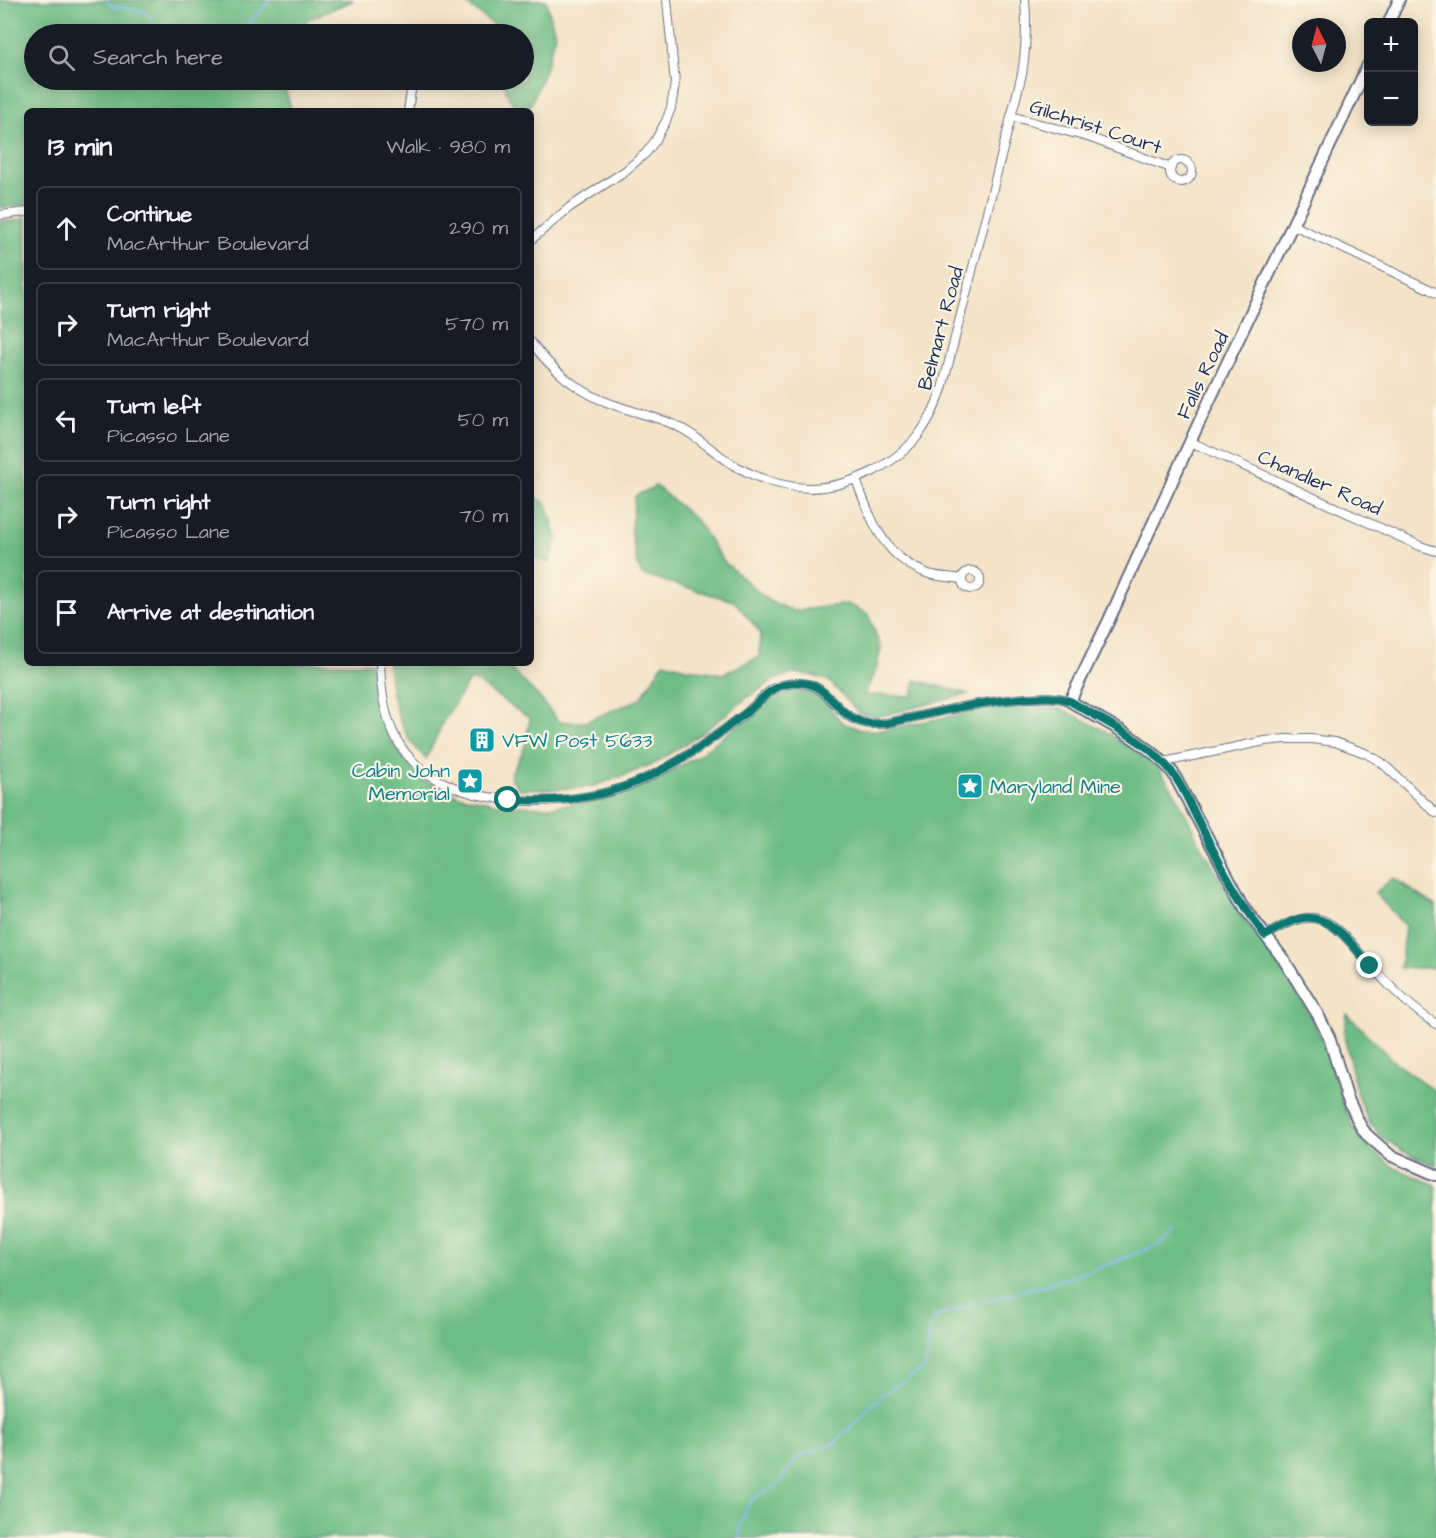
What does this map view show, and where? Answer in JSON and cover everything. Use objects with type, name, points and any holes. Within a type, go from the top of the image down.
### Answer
[{"type":"main road","points":[[1391,18],[1400,0]]},
{"type":"main road","name":"Falls Road","points":[[1070,701],[1365,72]]},
{"type":"main road","points":[[1070,701],[1136,740],[1164,762],[1173,773],[1246,910],[1284,960],[1318,1016],[1329,1037],[1347,1097],[1366,1134],[1390,1155],[1436,1175]]},
{"type":"street","points":[[534,237],[570,207],[625,171],[646,153],[655,141],[671,108],[675,83],[667,0]]},
{"type":"street","name":"Belmart Road","points":[[534,346],[541,356],[570,382],[593,396],[686,430],[738,467],[770,482],[814,489],[836,486],[856,480],[886,465],[922,431],[936,406],[944,383],[1022,74],[1027,23],[1025,0]]},
{"type":"street","points":[[408,108],[411,91]]},
{"type":"street","name":"Gilchrist Court","points":[[1011,116],[1092,138],[1171,168]]},
{"type":"street","points":[[0,215],[24,212]]},
{"type":"street","points":[[1293,225],[1436,293]]},
{"type":"street","name":"Chandler Road","points":[[1191,442],[1436,552]]},
{"type":"street","points":[[856,480],[875,527],[897,556],[930,574],[962,579]]},
{"type":"street","points":[[380,666],[384,706],[391,728],[398,742],[417,765],[453,787],[508,800],[568,799],[629,786],[695,752],[771,691],[791,683],[804,683],[817,687],[851,718],[873,724],[1013,699],[1053,696],[1070,701]]},
{"type":"street","points":[[1164,762],[1265,741],[1311,739],[1335,742],[1365,753],[1381,762],[1436,813]]},
{"type":"street","points":[[1265,936],[1282,926],[1304,918],[1330,924],[1343,934],[1396,992],[1436,1024]]},
{"type":"green space","points":[[0,0],[354,0],[307,20],[305,24],[24,24],[24,90],[285,90],[291,108],[24,108],[24,204],[0,208]]},
{"type":"green space","points":[[462,0],[546,0],[555,34],[546,67],[529,108],[517,108],[506,90],[534,90],[534,24],[492,24]]},
{"type":"green space","points":[[24,219],[24,666],[374,666],[382,721],[389,738],[407,763],[423,780],[457,795],[504,805],[548,807],[603,800],[648,783],[695,758],[773,698],[793,691],[810,692],[827,703],[841,722],[861,730],[883,730],[1022,704],[1062,709],[1107,732],[1157,766],[1175,793],[1201,845],[1242,916],[1279,965],[1306,1008],[1327,1049],[1343,1103],[1354,1129],[1370,1149],[1395,1168],[1436,1185],[1436,1538],[0,1538],[0,221]]},
{"type":"green space","points":[[656,486],[697,521],[723,561],[769,601],[794,611],[847,604],[868,614],[881,648],[876,670],[864,695],[912,696],[915,680],[968,694],[877,717],[859,713],[828,680],[794,673],[774,680],[705,731],[655,763],[590,787],[519,789],[510,776],[524,749],[530,719],[474,680],[468,682],[444,720],[426,759],[414,746],[403,728],[396,710],[388,666],[508,666],[539,697],[559,722],[585,722],[640,699],[664,662],[723,674],[759,657],[760,632],[734,601],[642,575],[637,563],[631,530],[635,496]]},
{"type":"green space","points":[[534,496],[547,504],[557,538],[550,563],[534,557]]},
{"type":"green space","points":[[1393,878],[1436,906],[1436,968],[1400,968],[1405,926],[1375,893]]},
{"type":"green space","points":[[1347,1014],[1391,1059],[1436,1092],[1436,1166],[1403,1151],[1383,1138],[1369,1123],[1357,1095],[1344,1035]]},
{"type":"waterway","points":[[108,0],[111,6],[147,12],[152,24]]},
{"type":"waterway","points":[[247,24],[267,4],[268,0]]},
{"type":"waterway","points":[[741,1538],[739,1527],[751,1500],[777,1485],[797,1458],[836,1442],[883,1394],[925,1368],[932,1318],[1107,1265],[1160,1244],[1176,1231]]},
{"type":"place","name":"VFW Post 5633","points":[[482,740]]},
{"type":"place","name":"Cabin John Memorial","points":[[470,781]]},
{"type":"place","name":"Maryland Mine","points":[[970,786]]},
{"type":"route","points":[[508,800],[568,799],[629,786],[695,752],[771,691],[791,683],[804,683],[817,687],[851,718],[873,724],[888,723],[984,703],[1053,696],[1070,701],[1136,740],[1164,762],[1173,773],[1246,910],[1265,936],[1297,920],[1316,919],[1337,928],[1370,966]]}]
